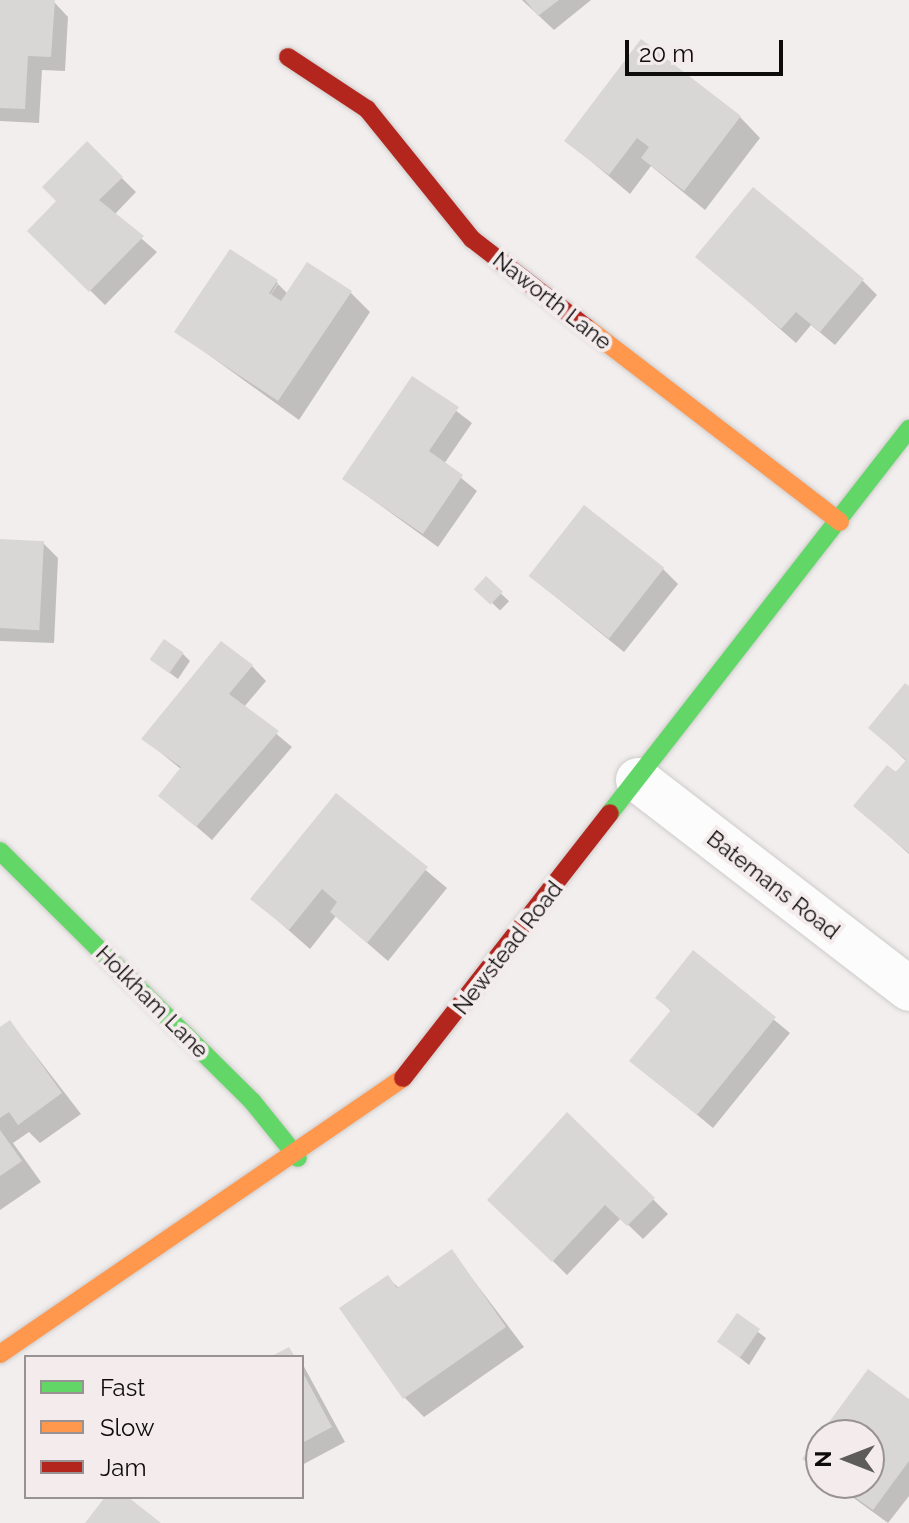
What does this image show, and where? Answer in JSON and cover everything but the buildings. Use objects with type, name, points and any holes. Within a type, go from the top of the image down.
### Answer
[{"type":"street","name":"Naworth Lane","points":[[288,57],[367,109],[472,239],[840,522]]},
{"type":"street","name":"Newstead Road","points":[[0,1354],[298,1158],[396,1087],[432,1047],[909,429]]},
{"type":"street","name":"Batemans Road","points":[[638,780],[909,989]]},
{"type":"street","name":"Holkham Lane","points":[[0,851],[252,1101],[298,1158]]},
{"type":"traffic: fast","points":[[610,813],[909,429]]},
{"type":"traffic: fast","points":[[0,851],[252,1101],[298,1158]]},
{"type":"traffic: slow","points":[[586,327],[840,522]]},
{"type":"traffic: slow","points":[[0,1354],[403,1078]]},
{"type":"traffic: jam","points":[[288,57],[367,109],[472,239],[586,327]]},
{"type":"traffic: jam","points":[[403,1078],[610,813]]}]
